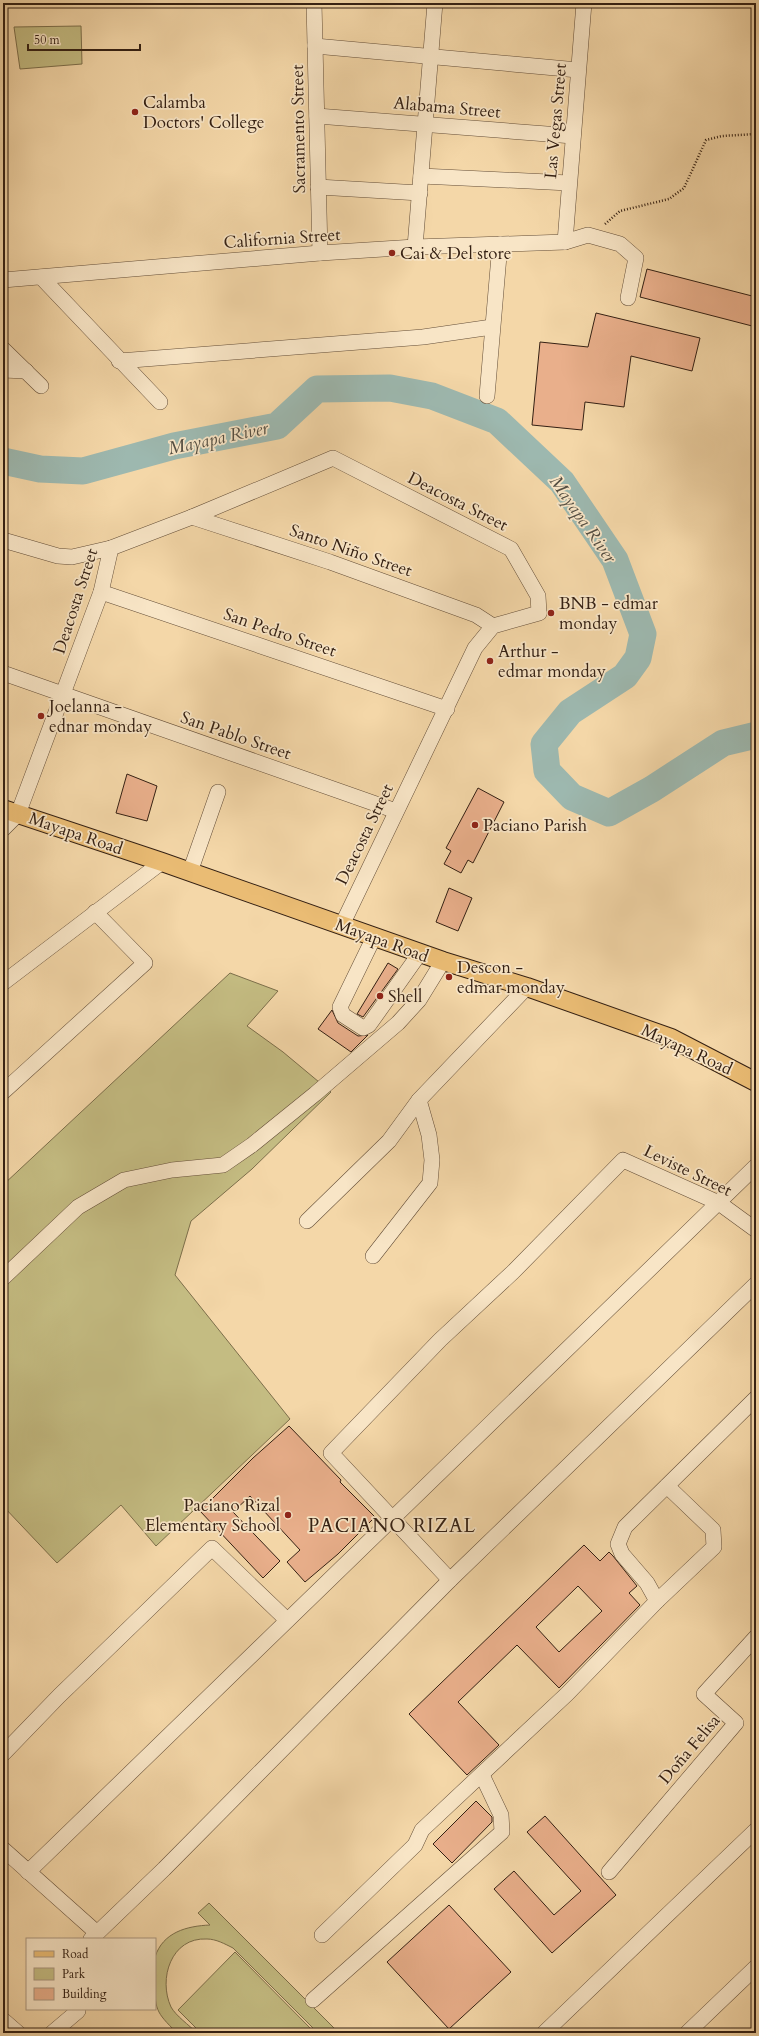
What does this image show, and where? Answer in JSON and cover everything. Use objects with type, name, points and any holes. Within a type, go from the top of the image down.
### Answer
[{"type":"main road","name":"Mayapa Road","points":[[11,811],[162,862],[443,962],[527,987],[671,1038],[756,1082]]},
{"type":"street","name":"Sacramento Street","points":[[314,3],[320,253]]},
{"type":"street","points":[[415,247],[435,3]]},
{"type":"street","name":"Las Vegas Street","points":[[565,242],[584,3]]},
{"type":"street","points":[[315,46],[578,70]]},
{"type":"street","name":"Alabama Street","points":[[317,116],[426,123],[573,136]]},
{"type":"street","points":[[421,176],[570,183]]},
{"type":"street","points":[[318,187],[420,193]]},
{"type":"street","points":[[588,234],[620,244],[636,258],[628,298]]},
{"type":"street","name":"California Street","points":[[3,280],[320,253],[415,247],[565,242],[588,234]]},
{"type":"street","points":[[486,396],[500,244]]},
{"type":"street","points":[[41,277],[119,361],[160,402]]},
{"type":"street","points":[[119,361],[423,337],[492,327]]},
{"type":"street","points":[[3,349],[40,386]]},
{"type":"street","points":[[3,370],[26,371]]},
{"type":"street","name":"Deacosta Street","points":[[11,811],[63,694],[101,592],[111,548],[192,517],[334,458],[511,549],[538,596],[539,613],[494,626],[475,648],[342,925]]},
{"type":"street","name":"Santo Niño Street","points":[[192,517],[330,562],[476,615],[494,626]]},
{"type":"street","points":[[3,540],[58,556],[72,558],[111,548]]},
{"type":"street","name":"San Pedro Street","points":[[101,592],[447,709]]},
{"type":"street","name":"San Pablo Street","points":[[3,673],[396,811]]},
{"type":"street","points":[[190,872],[218,792]]},
{"type":"street","points":[[3,829],[11,811]]},
{"type":"street","points":[[3,983],[95,912],[134,885],[162,862]]},
{"type":"street","points":[[3,1092],[145,962],[95,912]]},
{"type":"street","points":[[374,937],[340,1007],[343,1015],[363,1028],[369,1025],[420,953]]},
{"type":"street","points":[[3,1278],[78,1207],[124,1180],[172,1170],[223,1165],[252,1145],[315,1094],[398,1023],[420,1000],[443,962]]},
{"type":"street","points":[[306,1221],[389,1141],[419,1100],[527,987]]},
{"type":"street","points":[[373,1256],[430,1184],[432,1160],[429,1135],[419,1100]]},
{"type":"street","name":"Leviste Street","points":[[393,1518],[331,1453],[440,1340],[513,1272],[623,1160],[719,1203],[756,1230]]},
{"type":"street","points":[[28,1872],[756,1166]]},
{"type":"street","points":[[3,1849],[94,1935],[164,1869],[450,1580],[756,1284]]},
{"type":"street","points":[[657,1601],[647,1583],[622,1554],[618,1544],[625,1527],[756,1398]]},
{"type":"street","points":[[322,1935],[415,1845],[422,1830],[567,1694],[657,1601],[714,1547],[713,1530],[667,1486]]},
{"type":"street","points":[[393,1518],[450,1580]]},
{"type":"street","points":[[3,1754],[60,1696],[212,1548],[287,1620]]},
{"type":"street","name":"Doña Felisa","points":[[610,1872],[736,1723],[704,1694],[756,1637]]},
{"type":"street","points":[[313,2000],[502,1832],[501,1815],[482,1775]]},
{"type":"street","points":[[544,2033],[756,1830]]},
{"type":"street","points":[[686,2033],[756,1967]]},
{"type":"street","points":[[52,2033],[78,2010]]},
{"type":"street","points":[[3,2020],[18,2033]]},
{"type":"path","points":[[588,234],[598,230],[620,211],[668,199],[684,188],[706,140],[722,136],[756,134]]},
{"type":"green space","points":[[81,26],[82,64],[20,69],[14,27]]},
{"type":"green space","points":[[230,973],[278,991],[247,1026],[283,1052],[331,1092],[252,1169],[191,1221],[175,1275],[290,1419],[156,1546],[121,1505],[57,1563],[3,1506],[3,1185]]},
{"type":"green space","points":[[209,1903],[339,2033],[318,2033],[233,1948],[224,1943],[207,1939],[195,1940],[184,1945],[176,1952],[167,1973],[167,1996],[171,2007],[179,2017],[197,2033],[177,2033],[164,2020],[156,2004],[156,1955],[164,1942],[177,1932],[193,1927],[210,1925],[198,1913]]},
{"type":"green space","points":[[235,1952],[315,2033],[201,2033],[178,2010]]},
{"type":"building","points":[[647,269],[756,297],[756,327],[640,297]]},
{"type":"building","points":[[596,313],[700,338],[692,371],[631,356],[624,407],[585,402],[582,430],[532,425],[540,342],[588,347]]},
{"type":"building","points":[[127,774],[157,786],[147,821],[116,813]]},
{"type":"building","name":"Paciano Parish","points":[[478,788],[504,802],[473,863],[468,860],[461,873],[444,864],[451,851],[446,848]]},
{"type":"building","points":[[449,888],[472,898],[458,931],[436,922]]},
{"type":"building","points":[[388,963],[398,969],[363,1017],[357,1014]]},
{"type":"building","points":[[332,1010],[338,1023],[358,1036],[368,1035],[351,1052],[318,1029]]},
{"type":"building","name":"Paciano Rizal Elementary School","points":[[289,1426],[341,1480],[340,1482],[375,1517],[338,1554],[305,1582],[287,1562],[300,1550],[250,1496],[233,1512],[280,1561],[263,1578],[200,1511],[253,1458]]},
{"type":"building","points":[[584,1545],[600,1561],[609,1552],[637,1586],[629,1593],[640,1605],[559,1688],[517,1645],[458,1702],[499,1745],[467,1775],[409,1714]],"holes":[[[578,1586],[602,1611],[559,1652],[536,1627]]]},
{"type":"building","points":[[476,1801],[492,1817],[492,1822],[452,1863],[433,1844]]},
{"type":"building","points":[[545,1816],[616,1895],[552,1953],[494,1889],[514,1871],[554,1915],[581,1891],[527,1832]]},
{"type":"building","points":[[449,1905],[511,1972],[449,2029],[387,1962]]},
{"type":"waterway","name":"Mayapa River","points":[[3,461],[40,469],[83,471],[174,446],[277,426],[317,389],[390,388],[432,396],[497,421],[562,482],[615,560],[643,634],[638,658],[625,676],[570,712],[544,744],[547,771],[572,797],[609,813],[652,789],[723,743],[756,735]]},
{"type":"place","name":"Calamba Doctors' College","points":[[135,112]]},
{"type":"place","name":"Cai & Del store","points":[[392,253]]},
{"type":"place","name":"BNB - edmar monday","points":[[551,613]]},
{"type":"place","name":"Arthur - edmar monday","points":[[490,661]]},
{"type":"place","name":"Joelanna - ednar monday","points":[[41,716]]},
{"type":"place","name":"Paciano Parish","points":[[475,825]]},
{"type":"place","name":"Descon - edmar monday","points":[[449,977]]},
{"type":"place","name":"Shell","points":[[380,996]]},
{"type":"place","name":"Paciano Rizal Elementary School","points":[[288,1515]]},
{"type":"district","name":"PACIANO RIZAL","points":[[392,1525]]}]
